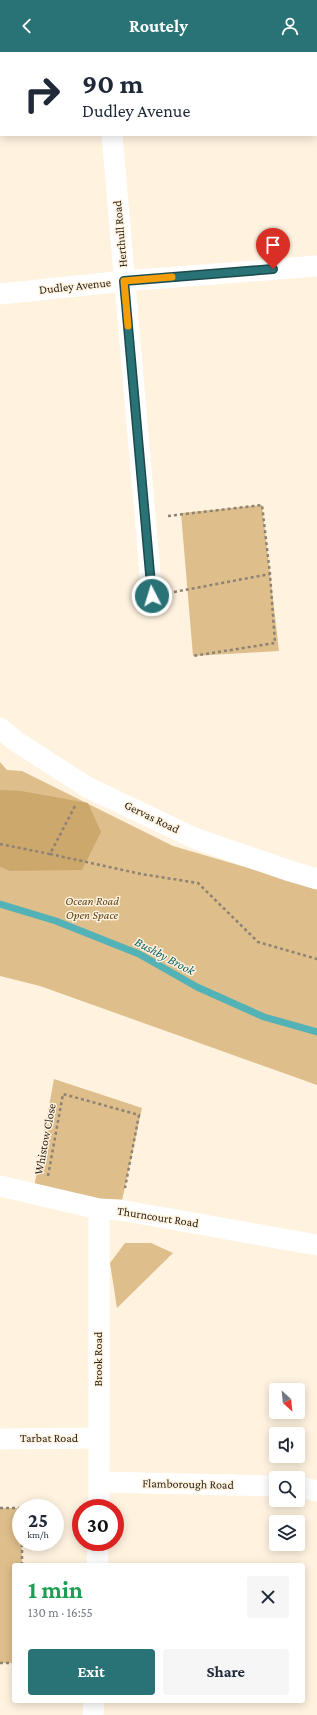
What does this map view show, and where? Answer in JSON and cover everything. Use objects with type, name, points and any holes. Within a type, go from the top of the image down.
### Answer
[{"type":"street","name":"Herthull Road","points":[[112,136],[152,596]]},
{"type":"street","name":"Dudley Avenue","points":[[0,294],[124,281],[317,266]]},
{"type":"street","name":"Gervas Road","points":[[0,728],[14,740],[87,787],[194,838],[290,872],[317,879]]},
{"type":"street","name":"Thurncourt Road","points":[[0,1186],[99,1209],[120,1210],[317,1245]]},
{"type":"street","name":"Brook Road","points":[[98,1499],[99,1209]]},
{"type":"street","name":"Tarbat Road","points":[[0,1439],[98,1438]]},
{"type":"street","name":"Flamborough Road","points":[[99,1482],[269,1486]]},
{"type":"street","points":[[305,1488],[317,1491]]},
{"type":"street","points":[[97,1563],[98,1551]]},
{"type":"street","points":[[93,1715],[94,1703]]},
{"type":"path","points":[[145,519],[262,505],[270,574],[275,643],[193,656]]},
{"type":"path","points":[[152,596],[270,574]]},
{"type":"path","points":[[50,854],[78,799],[87,787]]},
{"type":"path","points":[[0,844],[141,874],[198,883],[258,942],[317,959]]},
{"type":"path","name":"Whistow Close","points":[[44,1196],[63,1094],[139,1115],[120,1210]]},
{"type":"path","points":[[0,1508],[12,1508]]},
{"type":"path","points":[[22,1551],[22,1563]]},
{"type":"path","points":[[0,1663],[12,1662]]},
{"type":"green space","points":[[262,505],[279,651],[193,656],[181,513]]},
{"type":"green space","name":"Ocean Road Open Space","points":[[0,762],[7,770],[22,771],[173,846],[317,888],[317,1085],[40,986],[0,976]]},
{"type":"green space","points":[[54,1079],[142,1108],[120,1210],[33,1193]]},
{"type":"green space","points":[[125,1243],[151,1243],[173,1253],[117,1308],[110,1263]]},
{"type":"green space","points":[[0,1508],[12,1508],[12,1551],[22,1551],[22,1563],[12,1563],[12,1663],[0,1663]]},
{"type":"shaded area","points":[[0,790],[21,791],[88,803],[101,832],[82,870],[10,871],[0,867]]},
{"type":"waterway","name":"Bushby Brook","points":[[0,904],[56,921],[139,954],[197,987],[264,1017],[317,1032]]},
{"type":"slow traffic","points":[[128,326],[124,281],[172,277]]},
{"type":"route","points":[[152,596],[124,281],[273,269]]}]
